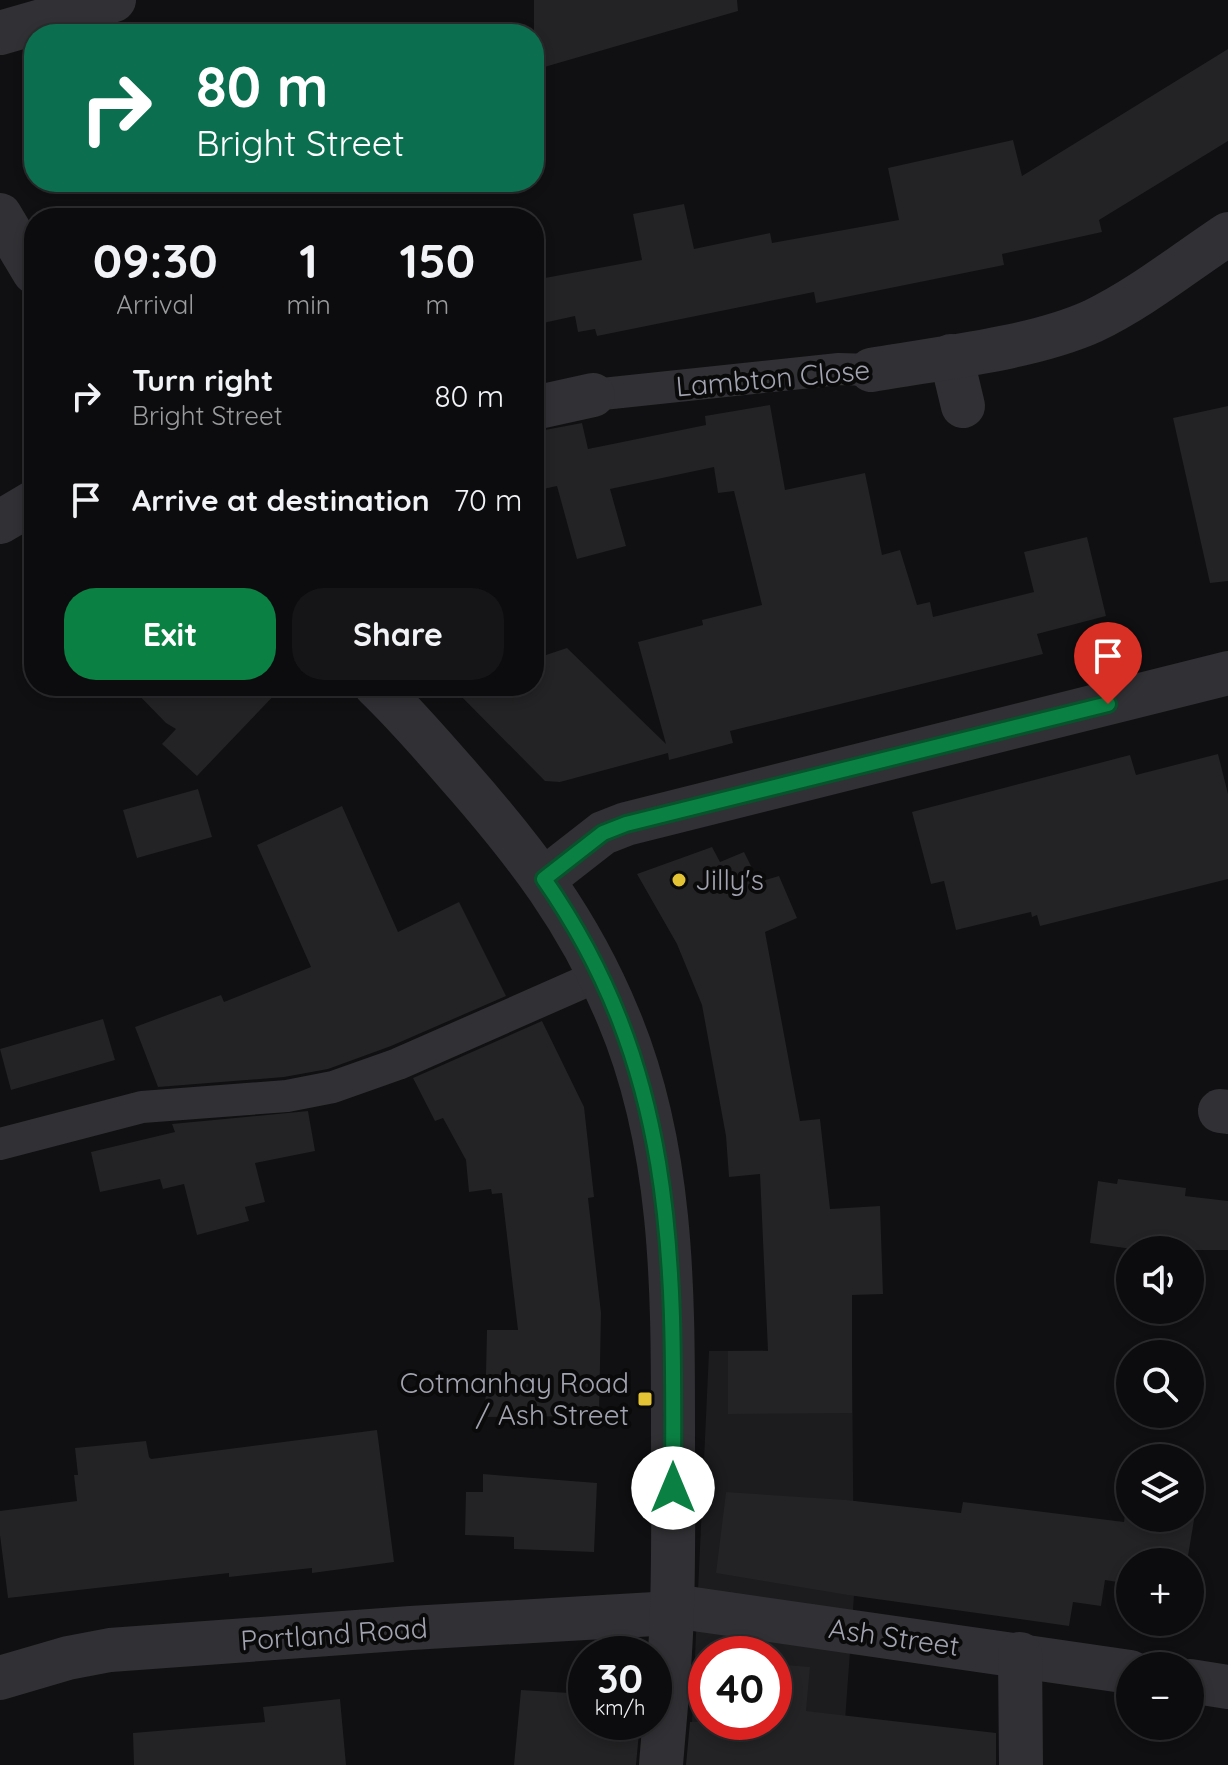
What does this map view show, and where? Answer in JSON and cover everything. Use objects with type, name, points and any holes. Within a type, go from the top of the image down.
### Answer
[{"type":"street","points":[[31,24],[114,0]]},
{"type":"street","points":[[0,33],[24,26]]},
{"type":"street","points":[[0,215],[24,255]]},
{"type":"street","name":"Lambton Close","points":[[871,370],[1027,342],[1093,321],[1228,234]]},
{"type":"street","points":[[951,356],[963,406]]},
{"type":"street","points":[[544,406],[593,395]]},
{"type":"street","points":[[0,522],[24,508]]},
{"type":"street","points":[[544,879],[603,833],[626,824],[1228,673]]},
{"type":"street","points":[[385,696],[493,815],[544,879],[572,922],[600,975],[636,1062],[650,1114],[668,1222],[673,1309],[672,1609],[661,1765]]},
{"type":"street","name":"Ash Street","points":[[672,1609],[1020,1654],[1116,1670]]},
{"type":"street","name":"Portland Road","points":[[0,1678],[68,1658],[110,1650],[672,1609]]},
{"type":"street","points":[[1020,1654],[1021,1765]]},
{"type":"street","points":[[1204,1683],[1228,1687]]},
{"type":"lane","name":"Lambton Close","points":[[593,395],[839,369],[871,370]]},
{"type":"lane","points":[[0,1144],[142,1107],[287,1096],[333,1087],[398,1064],[600,975]]},
{"type":"shaded area","points":[[852,1350],[854,1596],[843,1749],[690,1765],[691,1740],[792,1740],[792,1636],[696,1636],[709,1351]]},
{"type":"building","points":[[534,0],[737,0],[738,11],[544,67],[544,24],[534,24]]},
{"type":"building","points":[[1228,49],[1228,141],[1099,220],[1102,232],[1002,254],[1004,265],[816,303],[814,292],[597,336],[595,329],[578,332],[575,316],[544,323],[544,278],[642,260],[633,214],[684,204],[694,249],[770,233],[772,243],[899,220],[888,168],[1013,140],[1022,176]]},
{"type":"building","points":[[770,405],[785,490],[865,473],[882,555],[900,550],[917,605],[930,602],[933,617],[1034,592],[1024,552],[1087,537],[1106,616],[1037,634],[1043,654],[730,731],[733,743],[669,760],[668,753],[560,782],[545,781],[461,696],[544,696],[544,656],[567,648],[666,744],[638,642],[703,625],[702,620],[762,605],[734,491],[718,493],[714,467],[610,489],[626,546],[577,559],[557,486],[544,489],[544,430],[582,423],[588,449],[706,425],[705,416]]},
{"type":"building","points":[[1228,406],[1228,581],[1210,583],[1173,418]]},
{"type":"building","points":[[140,696],[273,696],[197,776],[162,744],[176,729]]},
{"type":"building","points":[[1218,754],[1228,794],[1228,879],[1040,926],[1037,915],[1032,917],[1031,912],[956,930],[944,881],[931,884],[912,812],[1130,755],[1136,775]]},
{"type":"building","points":[[198,789],[212,837],[137,858],[123,810]]},
{"type":"building","points":[[342,806],[398,932],[459,902],[506,996],[391,1046],[328,1069],[284,1077],[158,1087],[135,1027],[221,995],[224,1002],[311,967],[257,845]]},
{"type":"building","points":[[712,847],[720,862],[744,852],[759,882],[779,876],[797,918],[765,932],[800,1121],[820,1119],[830,1209],[880,1206],[883,1294],[852,1295],[852,1413],[728,1414],[728,1351],[768,1351],[760,1174],[729,1177],[726,1136],[702,1005],[677,944],[637,874]]},
{"type":"building","points":[[103,1019],[115,1060],[11,1090],[0,1049]]},
{"type":"building","points":[[542,1021],[584,1107],[594,1197],[588,1198],[601,1313],[599,1416],[485,1417],[487,1330],[518,1330],[502,1193],[492,1194],[491,1189],[469,1192],[466,1160],[443,1118],[435,1121],[413,1078]]},
{"type":"building","points":[[308,1111],[315,1151],[255,1163],[265,1202],[245,1207],[249,1221],[197,1235],[184,1184],[163,1189],[160,1179],[100,1192],[91,1152],[175,1132],[172,1124]]},
{"type":"building","points":[[1118,1179],[1186,1188],[1185,1196],[1228,1201],[1228,1250],[1204,1250],[1204,1236],[1116,1236],[1116,1247],[1090,1243],[1098,1181],[1117,1184]]},
{"type":"building","points":[[377,1430],[394,1562],[312,1573],[312,1568],[229,1577],[229,1573],[8,1598],[0,1511],[77,1501],[75,1448],[146,1441],[151,1459]]},
{"type":"building","points":[[483,1474],[597,1483],[594,1552],[514,1549],[514,1537],[465,1535],[466,1492],[483,1492]]},
{"type":"building","points":[[726,1492],[846,1500],[961,1513],[963,1502],[1116,1521],[1116,1532],[1192,1532],[1189,1548],[1116,1548],[1116,1582],[1105,1580],[1101,1606],[1073,1602],[1069,1626],[716,1573]]},
{"type":"building","points":[[792,1666],[810,1667],[806,1711],[996,1733],[996,1765],[686,1765],[688,1740],[792,1740]]},
{"type":"building","points":[[521,1690],[568,1693],[568,1740],[638,1740],[636,1765],[514,1765]]},
{"type":"building","points":[[340,1699],[346,1765],[134,1765],[133,1733],[265,1722],[263,1707]]},
{"type":"place","name":"Jilly's","points":[[679,880]]},
{"type":"place","name":"Cotmanhay Road / Ash Street","points":[[645,1399]]},
{"type":"route","points":[[673,1488],[672,1291],[668,1222],[650,1114],[636,1062],[610,996],[584,942],[544,879],[603,833],[626,824],[1108,704]]}]
